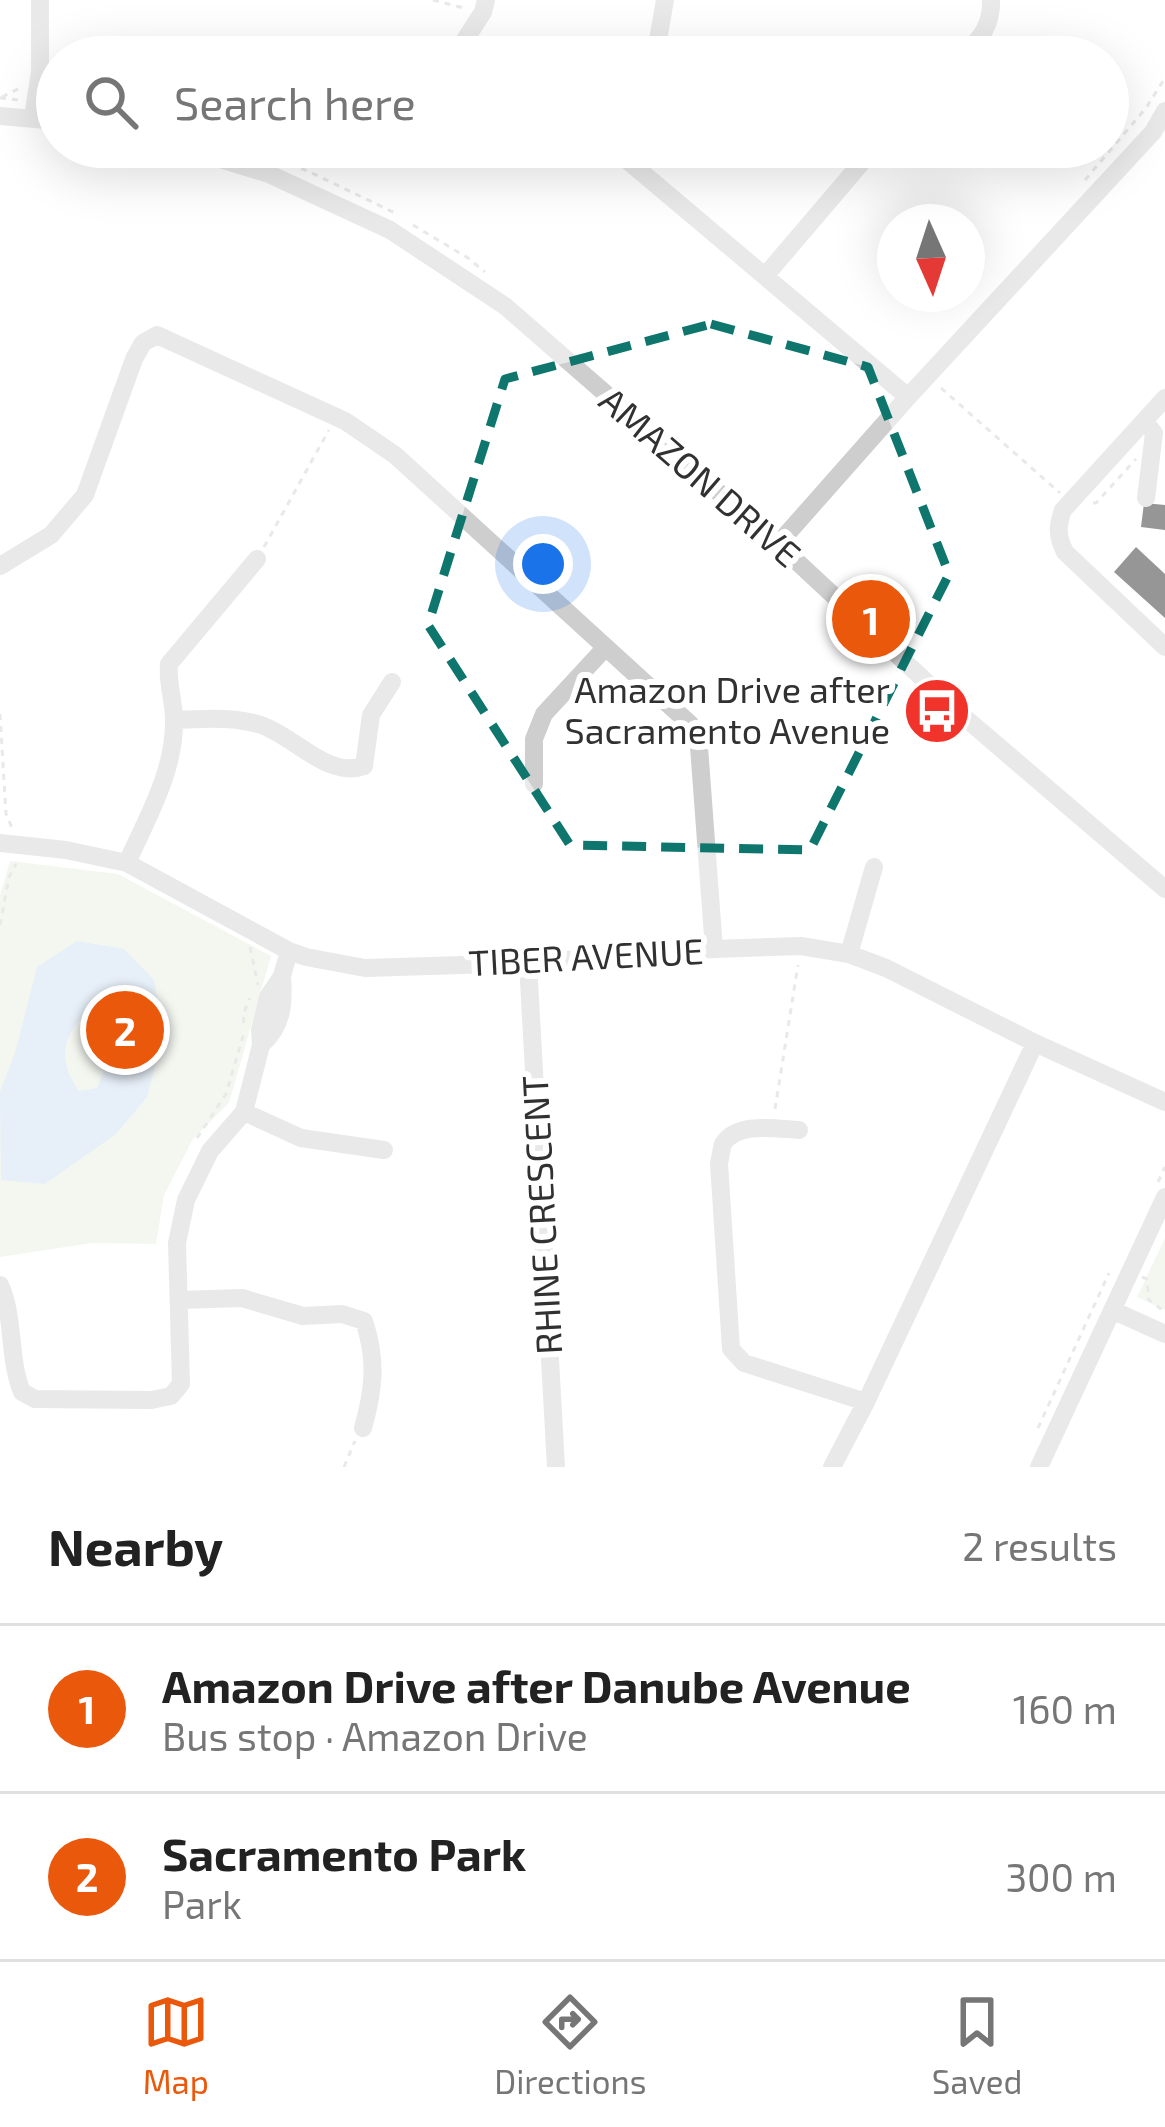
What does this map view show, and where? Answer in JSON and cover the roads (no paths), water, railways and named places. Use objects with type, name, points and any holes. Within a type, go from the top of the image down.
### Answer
[{"type":"street","points":[[40,0],[40,36]]},
{"type":"street","points":[[659,36],[665,0]]},
{"type":"street","points":[[982,36],[992,14],[991,0]]},
{"type":"street","points":[[466,36],[484,6]]},
{"type":"street","points":[[33,117],[36,98]]},
{"type":"street","points":[[778,544],[908,397],[1159,137],[1165,111]]},
{"type":"street","points":[[0,116],[36,118]]},
{"type":"street","name":"AMAZON DRIVE","points":[[250,168],[390,230],[505,306],[1165,890]]},
{"type":"street","points":[[636,168],[908,397]]},
{"type":"street","points":[[766,276],[857,168]]},
{"type":"street","points":[[0,566],[51,535],[85,495],[134,358],[143,343],[157,335],[336,417],[394,455],[690,724],[700,747],[715,950]]},
{"type":"street","points":[[1165,398],[1063,510],[1057,526],[1065,552],[1165,647]]},
{"type":"street","points":[[1144,421],[1154,433],[1146,497]]},
{"type":"street","points":[[128,863],[166,773],[174,720],[169,664],[257,559]]},
{"type":"street","points":[[534,784],[534,739],[544,714],[604,648]]},
{"type":"street","points":[[174,720],[238,719],[266,726],[349,771],[364,766],[371,715],[392,682]]},
{"type":"street","name":"TIBER AVENUE","points":[[10,844],[128,863],[289,951],[365,968],[801,946],[848,954],[1165,1102]]},
{"type":"street","points":[[848,954],[874,867]]},
{"type":"street","points":[[0,1285],[22,1392],[35,1399],[171,1396],[181,1384],[176,1243],[186,1200],[210,1151],[244,1112],[261,1046],[274,1033],[284,1004],[282,976],[289,951]]},
{"type":"street","name":"RHINE CRESCENT","points":[[528,963],[556,1467]]},
{"type":"street","points":[[832,1467],[1035,1043]]},
{"type":"street","points":[[244,1112],[301,1138],[384,1150]]},
{"type":"street","points":[[799,1130],[755,1128],[736,1132],[722,1145],[719,1163],[731,1349],[743,1364],[866,1402]]},
{"type":"street","points":[[1039,1467],[1165,1197]]},
{"type":"street","points":[[180,1300],[242,1298],[303,1316],[342,1314],[364,1322],[372,1344],[374,1391],[363,1428]]},
{"type":"street","points":[[1112,1310],[1165,1334]]},
{"type":"water","points":[[77,941],[124,949],[154,980],[161,1023],[147,1097],[116,1134],[45,1184],[1,1180],[0,1092],[37,967]],"holes":[[[85,1015],[103,1020],[103,1073],[97,1088],[79,1091],[68,1071],[67,1042]]]},
{"type":"place","name":"Amazon Drive after Danube Avenue","points":[[871,619]]},
{"type":"place","name":"Amazon Drive after Sacramento Avenue","points":[[937,711]]},
{"type":"place","name":"Sacramento Park","points":[[125,1030]]}]
